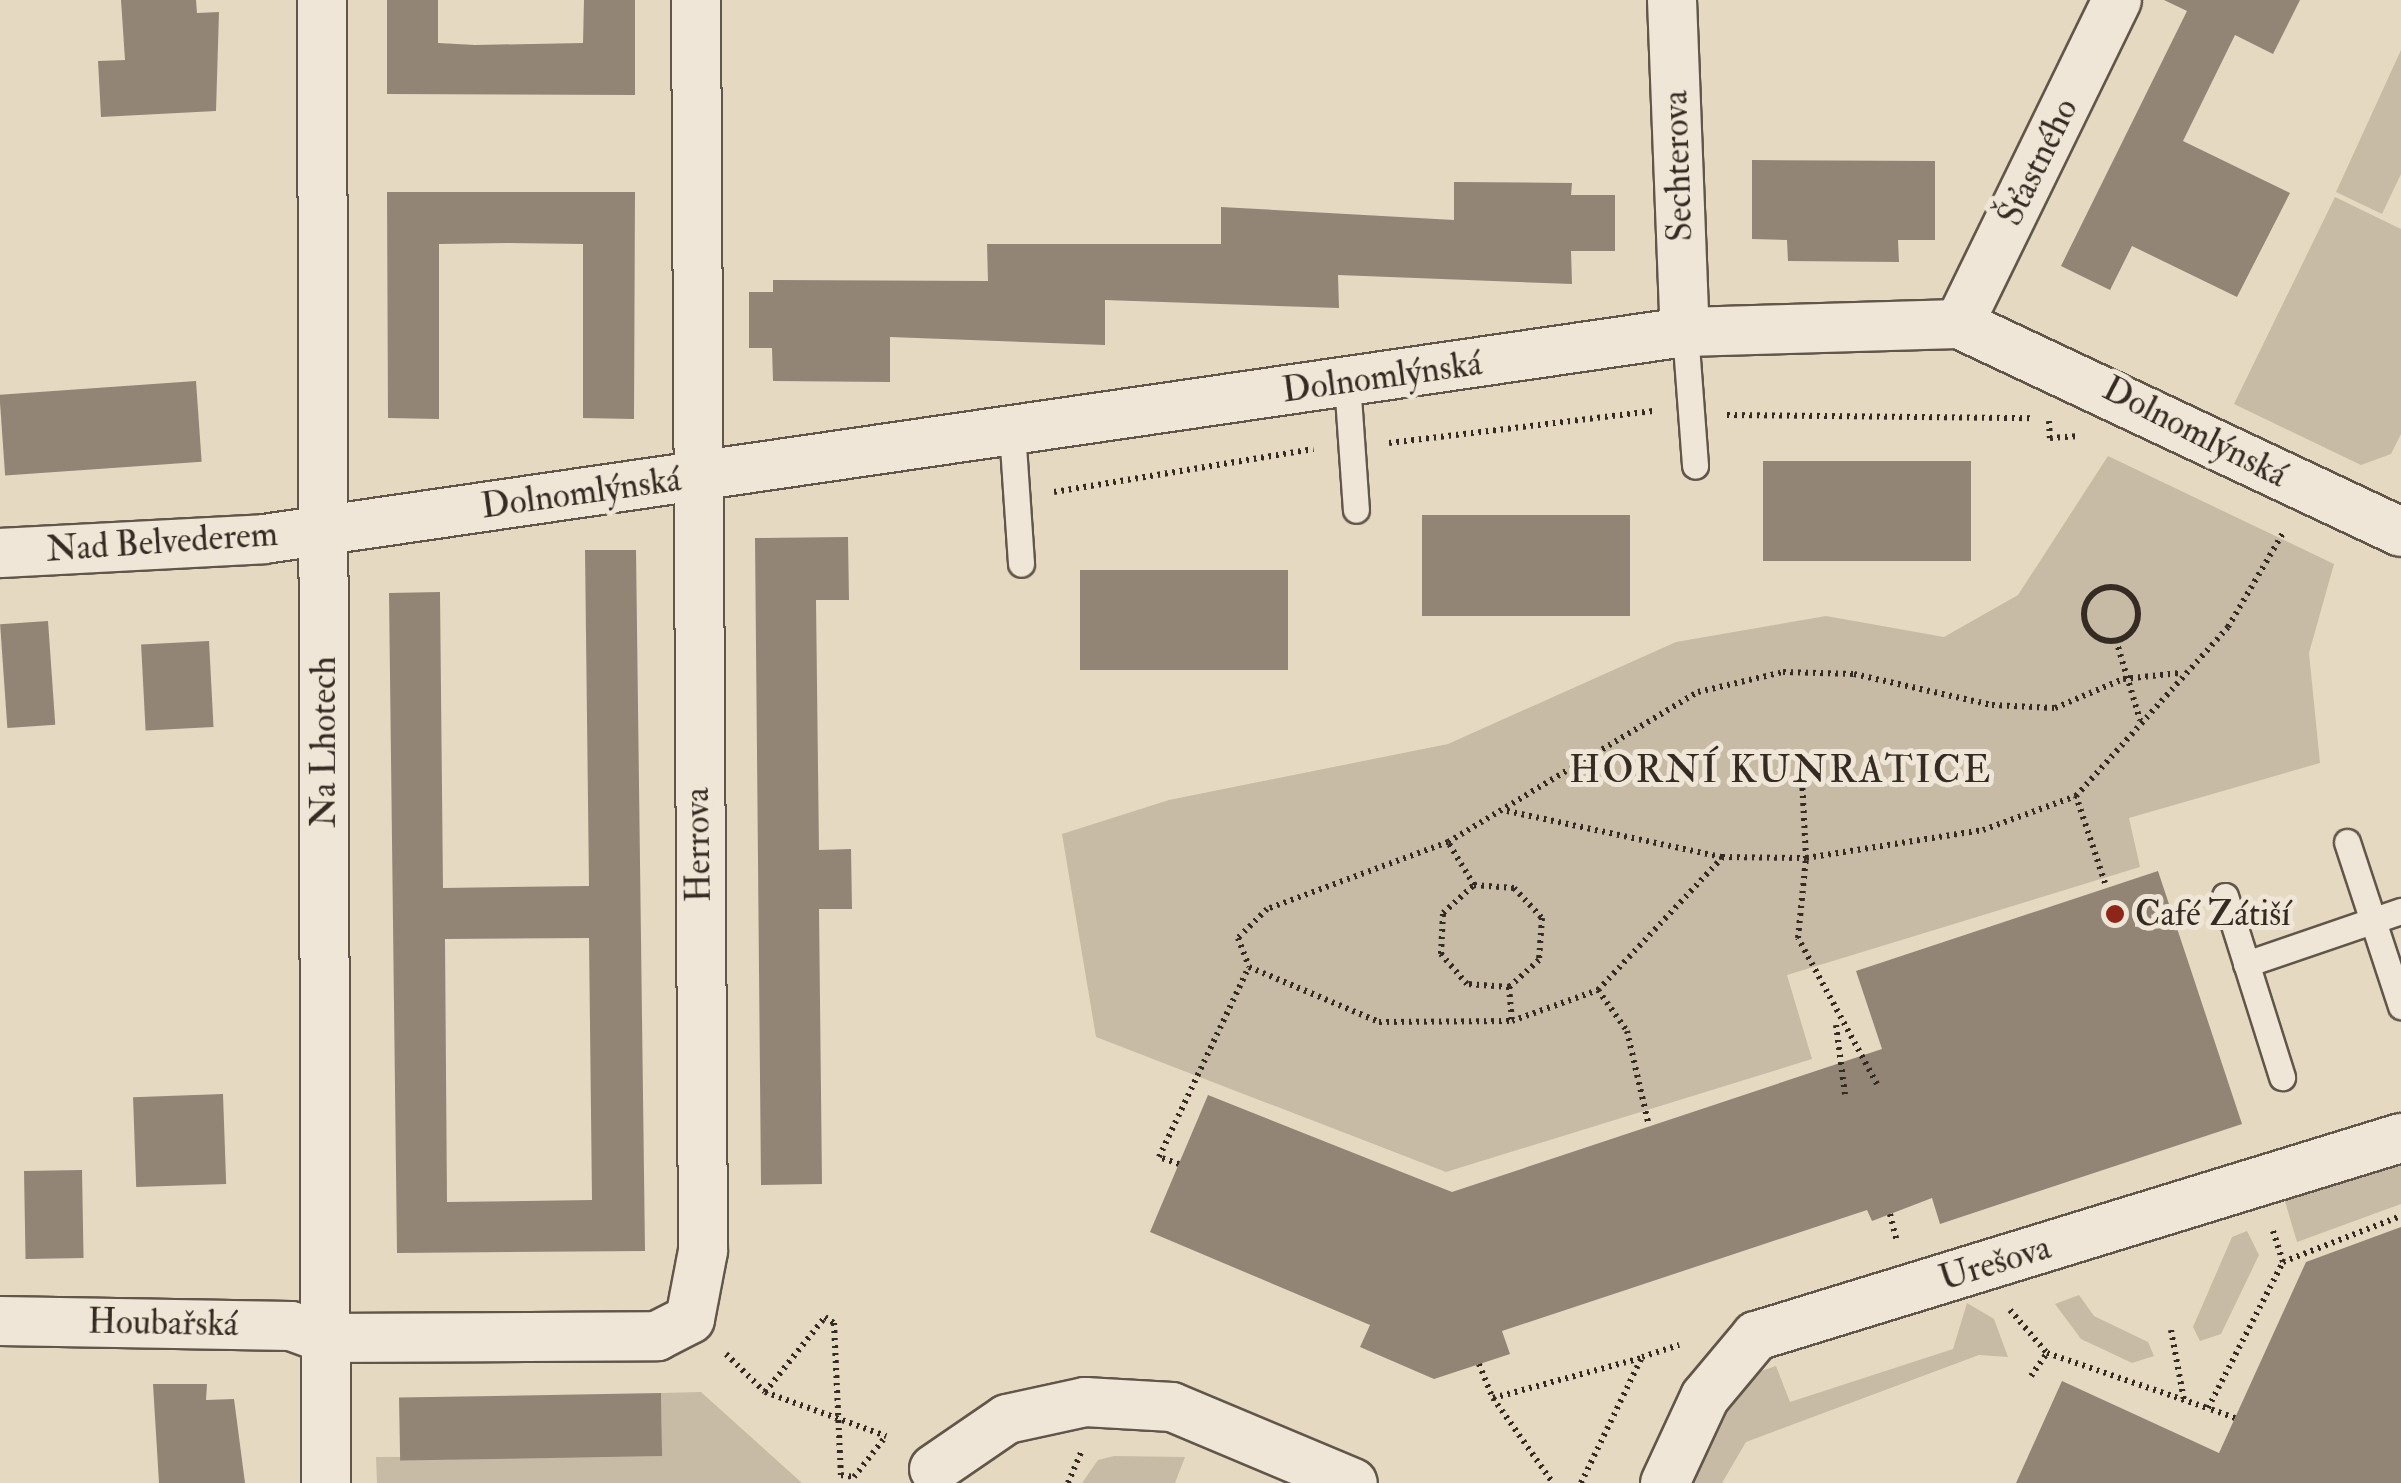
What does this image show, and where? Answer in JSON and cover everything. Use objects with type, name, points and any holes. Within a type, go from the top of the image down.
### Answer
[{"type":"street","name":"Na Lhotech","points":[[322,0],[326,1483]]},
{"type":"street","name":"Herrova","points":[[324,1338],[657,1336],[690,1318],[703,1251],[693,478],[696,0]]},
{"type":"street","name":"Sechterova","points":[[1672,0],[1685,332]]},
{"type":"street","name":"Šťastného","points":[[1959,324],[2117,0]]},
{"type":"street","name":"Dolnomlýnská","points":[[324,528],[693,478],[1685,332],[1959,324],[2401,532]]},
{"type":"street","name":"Nad Belvederem","points":[[0,553],[324,528]]},
{"type":"street","name":"Urešova","points":[[1665,1483],[1705,1397],[1756,1336],[2401,1138]]},
{"type":"street","name":"Houbařská","points":[[0,1321],[291,1326],[324,1338]]},
{"type":"street","points":[[934,1468],[1006,1419],[1086,1402],[1172,1407],[1352,1483]]},
{"type":"lane","points":[[1685,332],[1695,466]]},
{"type":"lane","points":[[1347,382],[1356,510]]},
{"type":"lane","points":[[1012,431],[1022,564]]},
{"type":"lane","points":[[2347,842],[2401,1006]]},
{"type":"lane","points":[[2225,896],[2282,1077]]},
{"type":"lane","points":[[2246,964],[2401,911]]},
{"type":"path","points":[[1845,416],[1872,417]]},
{"type":"path","points":[[1506,810],[1722,857],[1806,858],[1984,830],[2076,796],[2268,572],[2302,485]]},
{"type":"path","points":[[2102,588],[2123,589],[2137,604],[2132,631],[2116,640],[2087,626],[2086,604],[2102,588]]},
{"type":"path","points":[[2116,640],[2123,679],[2140,720]]},
{"type":"path","points":[[1722,857],[1598,990],[1512,1022],[1379,1022],[1250,967],[1238,938],[1267,909],[1448,842],[1506,810],[1628,726],[1698,692],[1783,672],[2054,708],[2123,679],[2180,673]]},
{"type":"path","points":[[1802,778],[1806,858],[1798,938],[1835,1018],[1876,1084]]},
{"type":"path","points":[[2076,796],[2104,883]]},
{"type":"path","points":[[1448,842],[1474,885]]},
{"type":"path","points":[[1474,885],[1514,888],[1542,918],[1540,960],[1509,987],[1468,984],[1440,954],[1443,913],[1474,885]]},
{"type":"path","points":[[1179,1164],[1159,1156],[1250,967]]},
{"type":"path","points":[[1509,987],[1512,1022]]},
{"type":"path","points":[[1598,990],[1628,1031],[1648,1122]]},
{"type":"path","points":[[1835,1018],[1844,1094]]},
{"type":"path","points":[[2208,1408],[2282,1262],[2401,1216]]},
{"type":"path","points":[[1974,1269],[2047,1353],[2235,1418]]},
{"type":"path","points":[[838,1419],[834,1323],[824,1317],[765,1392],[838,1419],[886,1436],[854,1477],[841,1475],[838,1419]]},
{"type":"path","points":[[2171,1330],[2184,1400]]},
{"type":"path","points":[[2030,1376],[2047,1353]]},
{"type":"path","points":[[1493,1398],[1642,1357]]},
{"type":"path","points":[[1479,1364],[1493,1398],[1553,1483]]},
{"type":"path","points":[[1068,1483],[1086,1443]]},
{"type":"shaded area","points":[[2401,50],[2401,174],[2382,214],[2336,192]]},
{"type":"shaded area","points":[[2335,197],[2401,229],[2401,434],[2391,454],[2361,465],[2234,404]]},
{"type":"shaded area","points":[[2108,456],[2334,564],[2309,653],[2320,763],[2129,818],[2140,867],[1787,975],[1812,1059],[1446,1172],[1096,1037],[1062,834],[1169,800],[1448,744],[1676,642],[1826,616],[1944,637],[2018,595]]},
{"type":"shaded area","points":[[2401,1160],[2401,1204],[2297,1242],[2284,1198]]},
{"type":"shaded area","points":[[2247,1231],[2259,1255],[2221,1334],[2200,1341],[2193,1327],[2232,1237]]},
{"type":"shaded area","points":[[2079,1295],[2094,1316],[2148,1342],[2154,1356],[2132,1363],[2081,1339],[2055,1304]]},
{"type":"shaded area","points":[[1967,1303],[1994,1319],[2008,1357],[1979,1355],[1746,1442],[1722,1483],[1674,1483],[1740,1378],[1776,1366],[1790,1402],[1953,1349]]},
{"type":"shaded area","points":[[701,1392],[802,1483],[377,1483],[376,1457],[662,1456],[661,1393]]},
{"type":"shaded area","points":[[1114,1456],[1185,1457],[1175,1483],[1082,1483],[1098,1460]]},
{"type":"building","points":[[121,0],[196,0],[197,13],[219,12],[216,111],[101,117],[98,61],[125,60]]},
{"type":"building","points":[[387,0],[438,0],[438,43],[475,45],[583,43],[584,0],[635,0],[635,95],[387,94]]},
{"type":"building","points":[[2164,0],[2300,0],[2273,54],[2235,35],[2183,141],[2290,193],[2237,297],[2132,246],[2110,290],[2061,266],[2187,11]]},
{"type":"building","points":[[1752,160],[1935,161],[1935,240],[1898,240],[1899,262],[1788,261],[1787,240],[1752,239]]},
{"type":"building","points":[[1454,182],[1572,183],[1571,195],[1615,195],[1615,251],[1571,251],[1572,284],[1338,275],[1339,308],[1105,300],[1105,345],[890,337],[890,382],[773,381],[772,348],[749,348],[749,292],[773,292],[773,280],[988,281],[987,244],[1221,244],[1221,207],[1454,220]]},
{"type":"building","points":[[387,192],[635,192],[634,419],[583,418],[583,244],[508,243],[439,244],[439,419],[388,418]]},
{"type":"building","points":[[196,381],[202,462],[5,476],[0,395]]},
{"type":"building","points":[[1763,461],[1971,461],[1971,561],[1763,561]]},
{"type":"building","points":[[1422,515],[1630,515],[1630,616],[1422,616]]},
{"type":"building","points":[[848,537],[849,600],[816,600],[819,850],[851,849],[852,909],[819,909],[822,1184],[761,1185],[755,538]]},
{"type":"building","points":[[585,550],[636,550],[645,1251],[397,1253],[389,593],[440,592],[443,888],[589,886]],"holes":[[[589,938],[592,1200],[447,1202],[445,939]]]},
{"type":"building","points":[[1080,570],[1288,570],[1288,670],[1080,670]]},
{"type":"building","points":[[48,621],[55,725],[7,728],[0,624]]},
{"type":"building","points":[[209,641],[214,727],[146,730],[141,645]]},
{"type":"building","points":[[2158,871],[2242,1124],[1940,1224],[1932,1198],[1872,1221],[1867,1210],[1502,1331],[1510,1354],[1434,1379],[1360,1347],[1370,1325],[1150,1232],[1208,1095],[1452,1192],[1882,1049],[1856,971]]},
{"type":"building","points":[[223,1094],[226,1184],[136,1187],[133,1097]]},
{"type":"building","points":[[82,1170],[84,1258],[26,1259],[24,1171]]},
{"type":"building","points":[[2401,1227],[2401,1483],[2016,1483],[2062,1381],[2219,1453],[2306,1262]]},
{"type":"building","points":[[153,1384],[207,1384],[206,1400],[234,1399],[245,1483],[159,1483]]},
{"type":"building","points":[[661,1393],[662,1456],[400,1461],[399,1398]]},
{"type":"place","name":"Café Zátiší","points":[[2115,914]]},
{"type":"district","name":"HORNÍ KUNRATICE","points":[[1781,771]]}]
